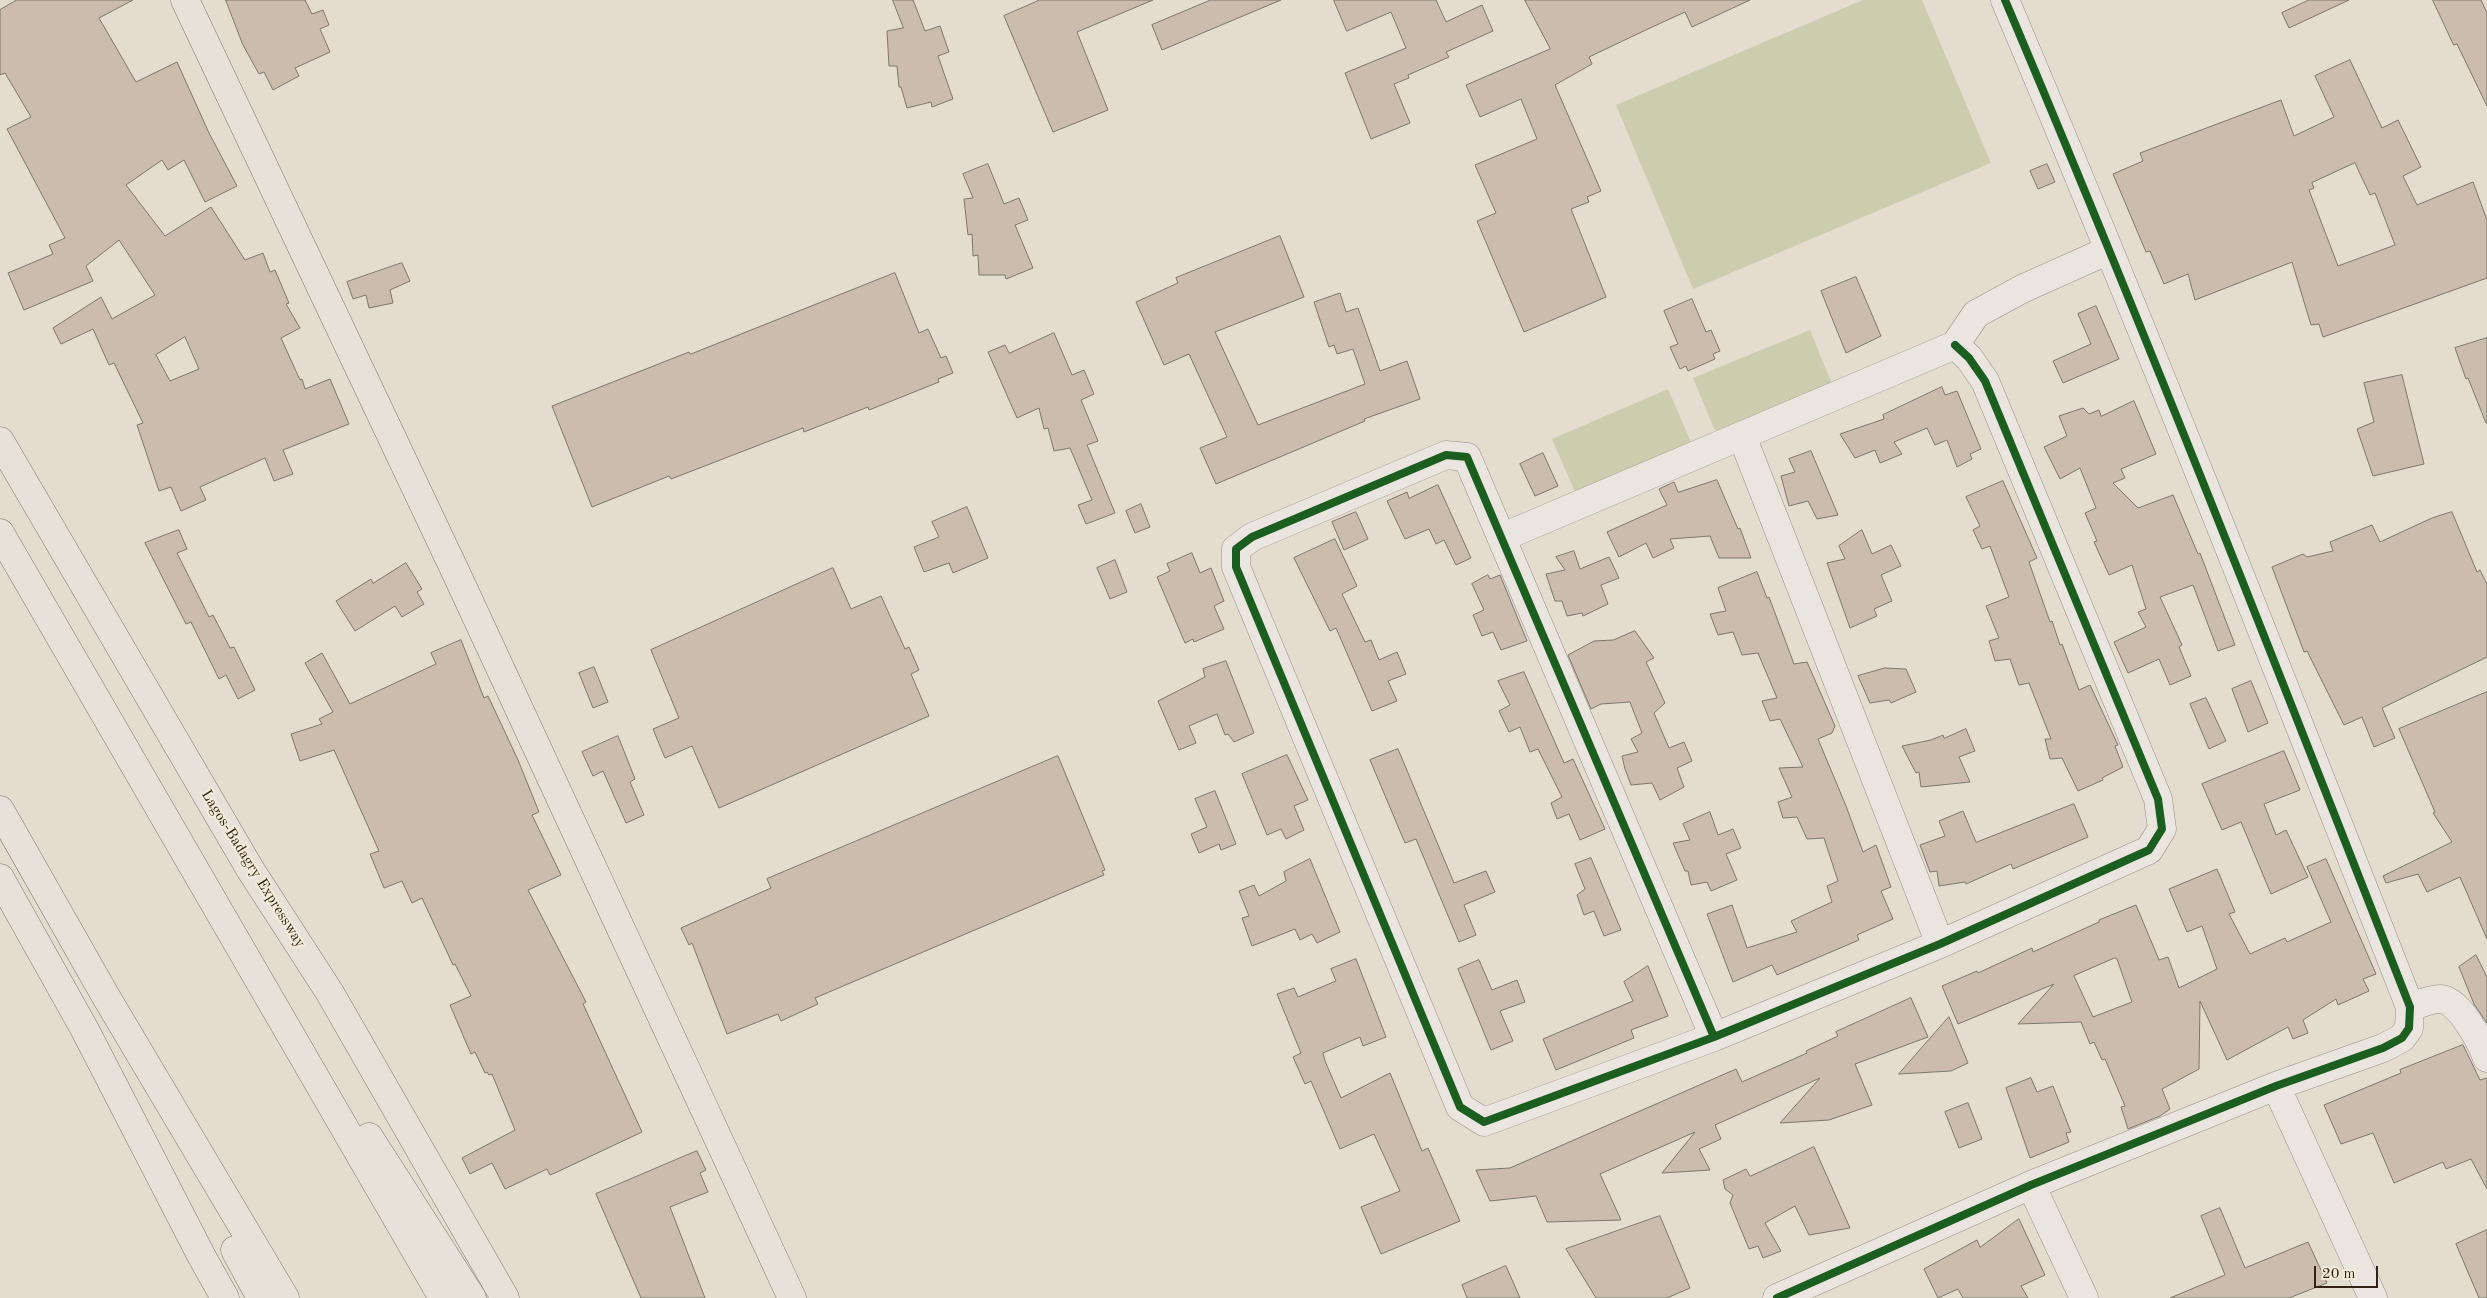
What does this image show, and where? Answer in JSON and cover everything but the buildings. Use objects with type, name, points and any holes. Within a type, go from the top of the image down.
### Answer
[{"type":"main road","points":[[172,0],[445,578],[778,1298]]},
{"type":"main road","points":[[185,0],[458,575],[792,1298]]},
{"type":"main road","name":"Lagos-Badagry Expressway","points":[[0,441],[250,869],[330,993],[505,1298]]},
{"type":"main road","points":[[0,533],[443,1298]]},
{"type":"main road","points":[[0,810],[105,995],[284,1298]]},
{"type":"main road","points":[[0,878],[85,1030],[202,1258],[225,1298]]},
{"type":"main road","points":[[247,958],[400,1183],[472,1298]]},
{"type":"main road","points":[[105,995],[220,1222],[262,1298]]},
{"type":"street","points":[[1786,1296],[2031,1185],[2276,1086],[2383,1048],[2402,1038],[2409,1028],[2410,1007],[2224,532],[2004,0]]},
{"type":"street","points":[[1503,537],[1955,345],[1976,314],[2022,288],[2109,250]]},
{"type":"street","points":[[1714,1037],[1468,457],[1446,455],[1252,537],[1236,549],[1236,567],[1460,1107],[1484,1122],[1516,1112],[1714,1037],[1940,944],[2149,850],[2162,829],[2158,799],[1985,381],[1969,358],[1955,345]]},
{"type":"street","points":[[1742,436],[1940,944]]},
{"type":"street","points":[[2410,1007],[2438,999],[2446,1000],[2464,1016],[2487,1058]]},
{"type":"street","points":[[2276,1086],[2373,1298]]},
{"type":"street","points":[[2031,1185],[2084,1298]]},
{"type":"green space","points":[[1863,0],[1922,0],[1991,163],[1693,289],[1616,105]]},
{"type":"green space","points":[[1810,330],[1832,384],[1715,431],[1693,378]]},
{"type":"green space","points":[[1668,389],[1691,442],[1575,492],[1552,439]]},
{"type":"cycle path","points":[[1777,1298],[2031,1185],[2276,1086],[2383,1048],[2402,1038],[2409,1028],[2410,1007],[2311,754],[2160,376],[2005,0]]},
{"type":"cycle path","points":[[1714,1037],[1467,457],[1446,455],[1252,537],[1236,549],[1236,567],[1460,1107],[1484,1122],[1714,1037],[1940,944],[2149,850],[2162,829],[2158,799],[1985,381],[1969,358],[1955,345]]}]
